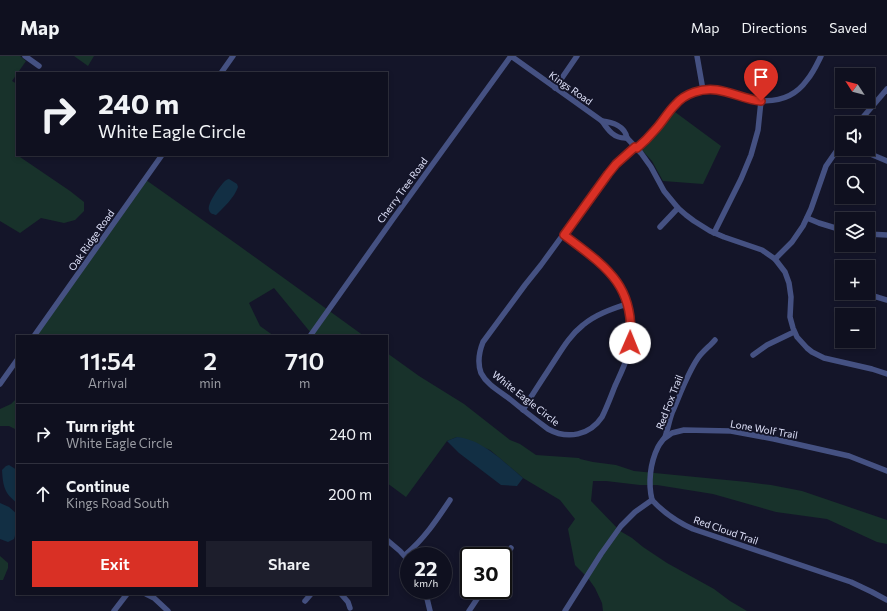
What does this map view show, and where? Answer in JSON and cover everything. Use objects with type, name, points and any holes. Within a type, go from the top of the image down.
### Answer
[{"type":"street","points":[[24,56],[39,66]]},
{"type":"street","points":[[222,72],[233,56]]},
{"type":"street","name":"Kings Road","points":[[510,56],[602,121],[612,133]]},
{"type":"street","name":"Cherry Tree Road","points":[[311,335],[386,227],[510,56]]},
{"type":"street","points":[[555,88],[577,56]]},
{"type":"street","points":[[697,56],[703,90],[717,90],[761,101],[783,98],[799,89],[807,81],[821,56]]},
{"type":"street","points":[[864,116],[887,89]]},
{"type":"street","name":"White Eagle Circle","points":[[564,235],[596,259],[605,267],[617,282],[623,292],[627,304],[631,326],[629,352],[604,413],[597,424],[590,429],[571,436],[559,434],[548,429],[489,383],[479,367],[479,352],[488,336],[525,285],[616,164],[649,137],[679,101],[690,94],[703,90]]},
{"type":"street","points":[[714,232],[751,155],[758,130],[761,101]]},
{"type":"street","name":"Kings Road","points":[[602,121],[609,122],[617,126]]},
{"type":"street","points":[[627,138],[616,137],[612,133],[617,126],[626,132],[627,138],[641,153],[651,167],[664,191],[678,208],[694,221],[714,232],[762,250],[775,259],[785,272],[789,283],[791,297],[790,317],[794,332],[806,348],[818,356],[887,374]]},
{"type":"street","points":[[775,259],[798,234],[807,218],[826,166],[835,153]]},
{"type":"street","name":"Oak Ridge Road","points":[[35,335],[161,156]]},
{"type":"street","points":[[875,156],[887,161]]},
{"type":"street","points":[[660,227],[678,208]]},
{"type":"street","points":[[807,218],[835,228]]},
{"type":"street","points":[[875,234],[887,235]]},
{"type":"street","points":[[875,296],[887,300]]},
{"type":"street","points":[[523,410],[564,345],[576,332],[589,320],[599,314],[627,304]]},
{"type":"street","points":[[753,355],[772,342],[794,332]]},
{"type":"street","name":"Red Fox Trail","points":[[652,500],[650,474],[657,448],[665,438],[672,413],[693,366],[715,340]]},
{"type":"street","points":[[0,384],[16,361]]},
{"type":"street","points":[[665,438],[666,409]]},
{"type":"street","name":"Lone Wolf Trail","points":[[665,438],[672,433],[684,430],[731,431],[849,456],[887,471]]},
{"type":"street","points":[[414,547],[430,530],[450,500]]},
{"type":"street","points":[[565,611],[601,554],[621,526],[635,512],[652,500]]},
{"type":"street","name":"Red Cloud Trail","points":[[652,500],[666,514],[693,529],[840,578],[887,600]]},
{"type":"street","points":[[388,541],[400,550]]},
{"type":"street","points":[[114,611],[126,595]]},
{"type":"street","points":[[148,595],[154,598],[168,611]]},
{"type":"street","points":[[305,601],[310,595]]},
{"type":"street","points":[[342,595],[350,608]]},
{"type":"street","points":[[427,599],[430,611]]},
{"type":"street","points":[[469,611],[477,599]]},
{"type":"green space","points":[[0,56],[20,56],[26,61],[18,72],[16,72],[16,75],[12,81],[16,83],[16,156],[20,156],[84,202],[84,211],[75,220],[64,223],[41,218],[20,233],[0,221]]},
{"type":"green space","points":[[74,56],[94,56],[88,66]]},
{"type":"green space","points":[[675,112],[721,146],[703,184],[663,181],[652,161],[642,150]]},
{"type":"green space","points":[[146,180],[363,335],[310,335],[311,333],[274,288],[249,303],[260,326],[273,335],[35,335]]},
{"type":"green space","points":[[388,354],[419,376],[464,404],[510,440],[520,444],[536,455],[579,458],[593,462],[616,465],[634,471],[747,482],[802,491],[887,520],[887,544],[877,542],[827,519],[776,512],[713,494],[657,485],[593,481],[591,501],[620,531],[667,563],[714,589],[747,611],[603,611],[602,603],[595,588],[588,578],[575,565],[568,529],[575,519],[560,500],[523,478],[490,450],[457,437],[447,441],[406,497],[388,484]]},
{"type":"green space","points":[[16,399],[16,430],[9,426],[0,426],[0,409],[11,404]]},
{"type":"green space","points":[[0,556],[8,563],[8,568],[3,580],[0,580]]},
{"type":"water","points":[[229,179],[237,184],[238,187],[234,195],[216,215],[212,214],[209,211],[210,204],[222,184]]},
{"type":"water","points":[[457,437],[475,442],[484,447],[523,478],[517,486],[501,485],[459,453],[447,441]]},
{"type":"water","points":[[9,465],[16,469],[16,502],[9,496],[5,489],[2,470]]},
{"type":"water","points":[[0,503],[9,507],[16,513],[16,532],[14,539],[8,542],[0,539]]},
{"type":"route","points":[[630,343],[631,320],[629,308],[617,282],[605,267],[596,259],[564,235],[616,164],[649,137],[675,105],[683,98],[696,92],[717,90],[756,101],[761,101]]}]
